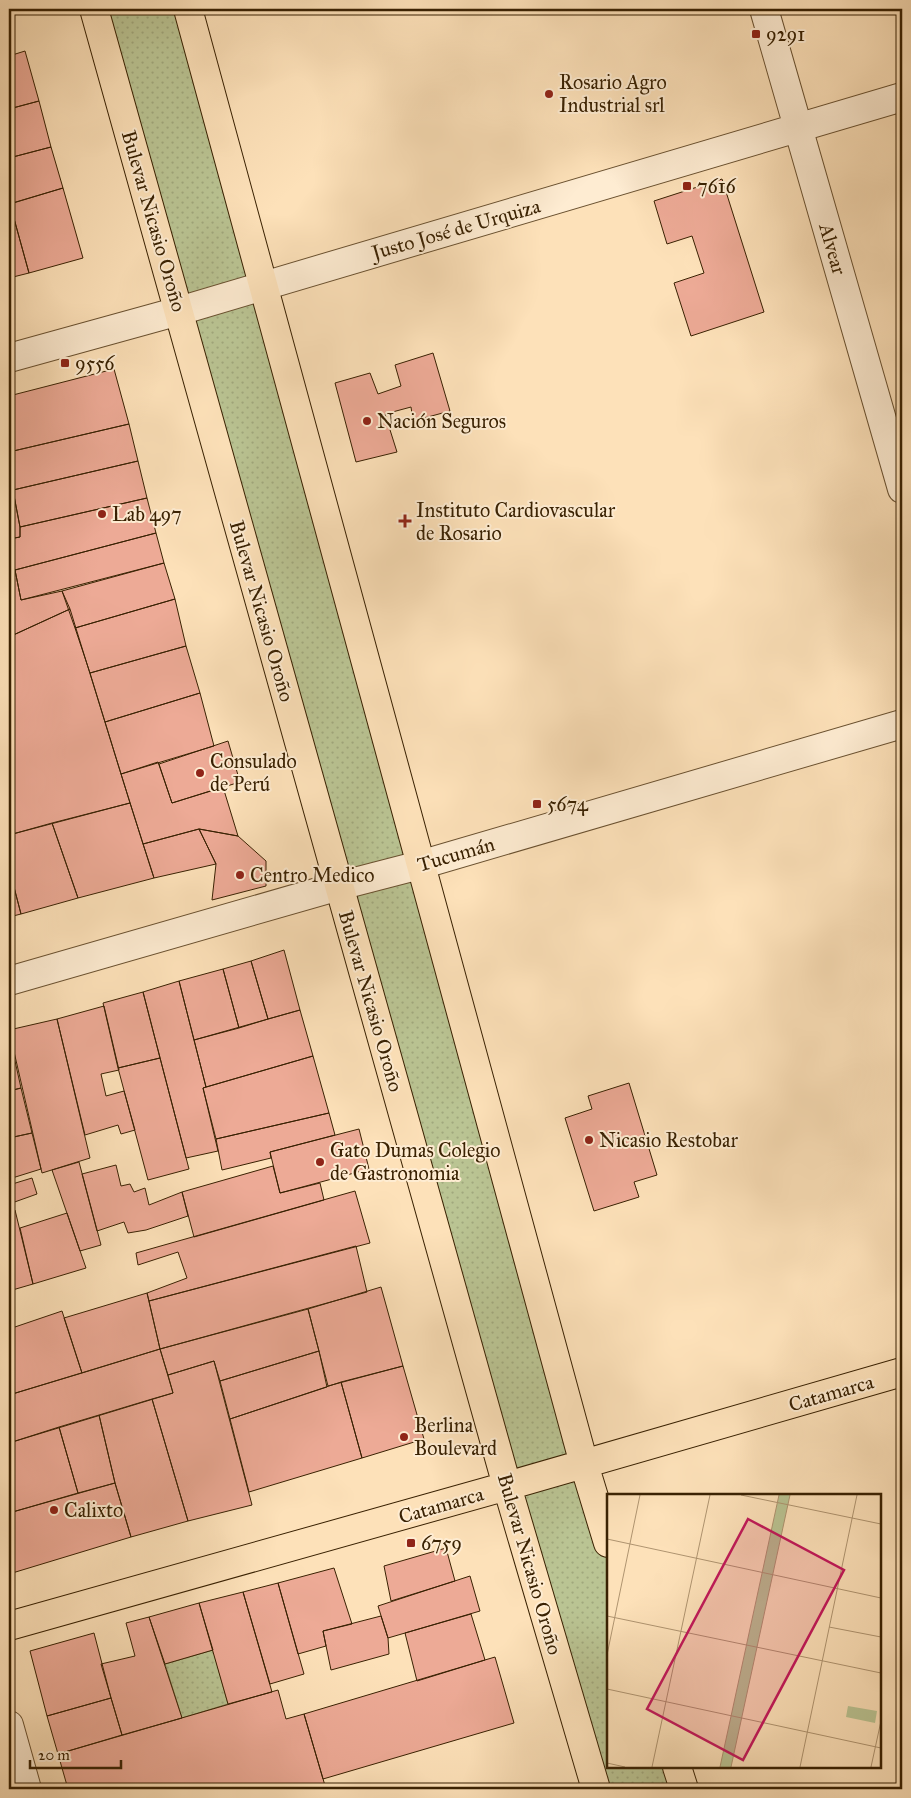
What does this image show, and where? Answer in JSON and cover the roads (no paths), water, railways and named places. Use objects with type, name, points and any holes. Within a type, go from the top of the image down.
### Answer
[{"type":"main road","name":"Bulevar Nicasio Oroño","points":[[94,9],[507,1486],[596,1789]]},
{"type":"main road","points":[[188,9],[584,1464],[607,1539]]},
{"type":"main road","name":"Catamarca","points":[[9,1626],[507,1486],[902,1372]]},
{"type":"main road","points":[[677,1768],[684,1789]]},
{"type":"street","name":"Alvear","points":[[764,9],[902,489]]},
{"type":"street","name":"Justo José de Urquiza","points":[[9,358],[179,310],[902,97]]},
{"type":"street","name":"Tucumán","points":[[9,981],[339,886],[420,865],[902,724]]},
{"type":"street","points":[[9,1725],[27,1789]]},
{"type":"place","name":"9291","points":[[756,34]]},
{"type":"place","name":"Rosario Agro Industrial srl","points":[[549,94]]},
{"type":"place","name":"7616","points":[[687,186]]},
{"type":"place","name":"9556","points":[[65,363]]},
{"type":"place","name":"Nación Seguros","points":[[367,421]]},
{"type":"place","name":"Lab 497","points":[[102,514]]},
{"type":"place","name":"Instituto Cardiovascular de Rosario","points":[[405,521]]},
{"type":"place","name":"Consulado de Perú","points":[[200,773]]},
{"type":"place","name":"5674","points":[[537,804]]},
{"type":"place","name":"Centro Medico","points":[[240,875]]},
{"type":"place","name":"Nicasio Restobar","points":[[589,1140]]},
{"type":"place","name":"Gato Dumas Colegio de Gastronomia","points":[[320,1162]]},
{"type":"place","name":"Berlina Boulevard","points":[[404,1437]]},
{"type":"place","name":"Calixto","points":[[54,1510]]},
{"type":"place","name":"6759","points":[[411,1543]]}]
